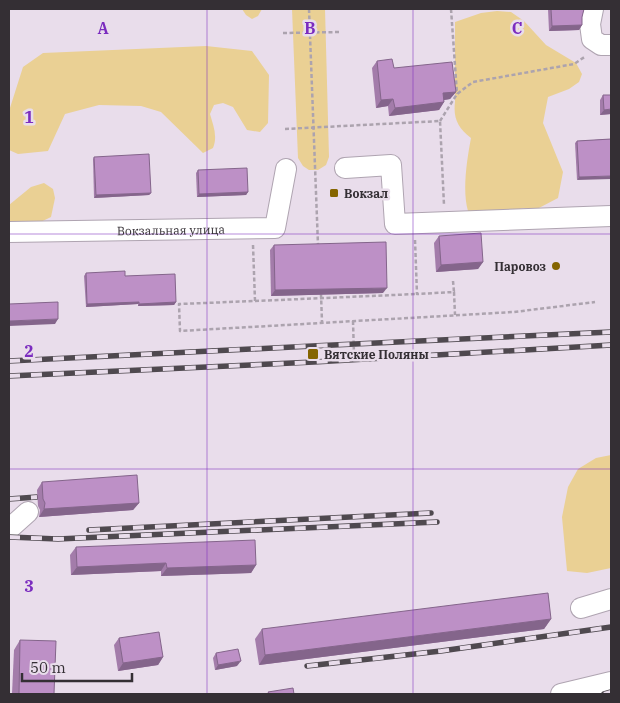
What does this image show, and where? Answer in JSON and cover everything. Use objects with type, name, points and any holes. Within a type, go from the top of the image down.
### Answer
[{"type":"street","points":[[593,9],[590,24],[592,39],[606,45]]},
{"type":"street","points":[[345,168],[391,165],[395,224],[611,216]]},
{"type":"street","name":"Вокзальная улица","points":[[9,232],[275,228],[286,169]]},
{"type":"street","points":[[9,529],[28,512]]},
{"type":"street","points":[[582,608],[611,599]]},
{"type":"street","points":[[561,694],[611,682]]},
{"type":"path","points":[[309,9],[318,249]]},
{"type":"path","points":[[451,9],[457,94]]},
{"type":"path","points":[[283,33],[341,32]]},
{"type":"path","points":[[445,222],[440,121],[457,94],[473,82],[574,64],[606,45]]},
{"type":"path","points":[[285,129],[440,121]]},
{"type":"path","points":[[414,223],[417,294]]},
{"type":"path","points":[[252,228],[255,301]]},
{"type":"path","points":[[454,282],[455,315]]},
{"type":"path","points":[[454,292],[179,304],[180,330],[514,312],[595,302]]},
{"type":"path","points":[[321,294],[322,322]]},
{"type":"path","points":[[353,321],[354,355]]},
{"type":"shaded area","points":[[242,9],[262,9],[258,16],[252,19]]},
{"type":"shaded area","points":[[292,9],[325,9],[329,157],[326,165],[318,170],[309,170],[303,166],[298,158]]},
{"type":"shaded area","points":[[511,12],[524,21],[546,45],[576,63],[582,74],[579,82],[569,89],[548,97],[543,123],[563,172],[558,198],[537,209],[523,208],[508,213],[468,211],[465,185],[471,138],[457,122],[455,113],[455,22],[481,13]]},
{"type":"shaded area","points":[[206,46],[252,51],[269,75],[268,123],[260,132],[247,130],[233,107],[223,103],[214,105],[210,114],[215,131],[214,144],[213,148],[203,153],[161,112],[141,106],[99,105],[65,114],[48,151],[18,154],[9,150],[9,111],[23,67],[43,53]]},
{"type":"shaded area","points":[[44,183],[53,189],[55,198],[51,217],[24,230],[9,230],[9,205],[31,187]]},
{"type":"shaded area","points":[[611,455],[611,568],[587,573],[567,571],[562,517],[568,487],[578,469],[596,458]]},
{"type":"building","points":[[551,9],[584,9],[582,25],[552,26]]},
{"type":"building","points":[[392,59],[394,68],[452,62],[456,92],[443,93],[444,102],[395,108],[393,99],[381,100],[377,61]]},
{"type":"building","points":[[603,95],[611,95],[611,109],[604,110]]},
{"type":"building","points":[[611,139],[611,176],[579,177],[577,141]]},
{"type":"building","points":[[149,154],[151,193],[96,195],[94,157]]},
{"type":"building","points":[[247,168],[248,192],[199,194],[198,170]]},
{"type":"building","points":[[481,233],[483,262],[441,265],[439,236]]},
{"type":"building","points":[[386,242],[387,288],[275,290],[274,245]]},
{"type":"building","points":[[125,271],[125,276],[175,274],[176,302],[87,304],[86,273]]},
{"type":"building","points":[[58,302],[58,319],[9,321],[9,304]]},
{"type":"building","points":[[137,475],[139,503],[44,509],[42,482]]},
{"type":"building","points":[[255,540],[256,565],[167,568],[166,563],[77,567],[76,547]]},
{"type":"building","points":[[548,593],[551,619],[265,655],[262,629]]},
{"type":"building","points":[[159,632],[163,657],[123,663],[119,638]]},
{"type":"building","points":[[20,640],[56,641],[54,694],[19,694]]},
{"type":"building","points":[[238,649],[241,661],[218,665],[216,653]]},
{"type":"building","points":[[293,688],[294,694],[269,694],[268,692]]},
{"type":"railway","points":[[9,361],[611,332]]},
{"type":"railway","points":[[9,376],[314,362],[611,345]]},
{"type":"railway","points":[[9,499],[37,497]]},
{"type":"railway","points":[[89,530],[431,513]]},
{"type":"railway","points":[[9,537],[58,539],[437,522]]},
{"type":"railway","points":[[307,666],[441,651],[611,627]]},
{"type":"railway","points":[[604,694],[611,692]]},
{"type":"place","name":"Вокзал","points":[[334,193]]},
{"type":"place","name":"Паровоз","points":[[556,266]]},
{"type":"place","name":"Вятские Поляны","points":[[313,354]]}]
